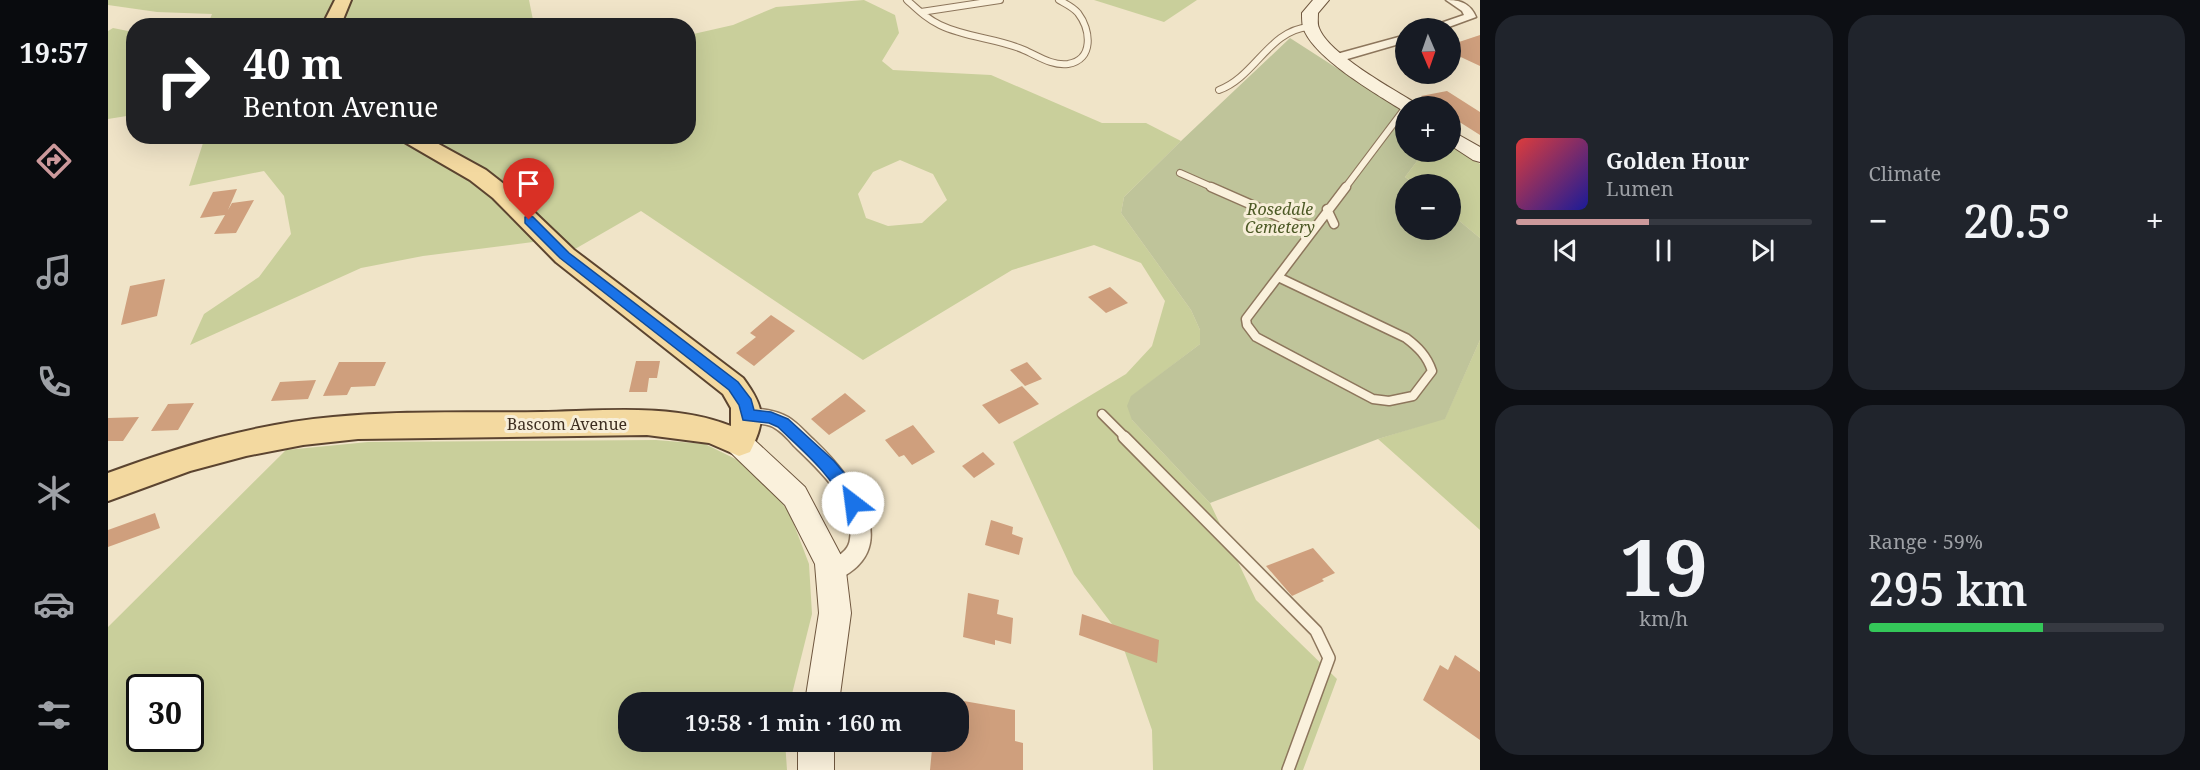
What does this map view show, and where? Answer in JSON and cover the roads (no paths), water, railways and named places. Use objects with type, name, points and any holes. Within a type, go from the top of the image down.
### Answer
[{"type":"main road","points":[[335,18],[343,0]]},
{"type":"main road","points":[[422,144],[478,175],[501,193],[564,256],[734,386],[746,403],[743,429]]},
{"type":"main road","name":"Bascom Avenue","points":[[108,487],[211,452],[332,429],[623,423],[675,425],[710,431],[743,429]]},
{"type":"street","points":[[1321,0],[1308,13],[1309,27],[1315,39],[1337,58],[1395,98]]},
{"type":"street","points":[[1451,0],[1467,9],[1470,17],[1461,20]]},
{"type":"street","points":[[1337,58],[1395,41]]},
{"type":"street","points":[[1461,143],[1480,156]]},
{"type":"street","points":[[743,429],[771,417],[783,423],[828,466],[843,484],[859,523],[859,548],[856,556],[831,572]]},
{"type":"street","name":"Bascom Avenue","points":[[743,429],[795,496],[830,563],[835,613],[823,692]]},
{"type":"street","points":[[816,752],[816,770]]},
{"type":"lane","points":[[908,0],[932,21],[950,28],[1016,46],[1050,63],[1067,65],[1077,63],[1088,49],[1087,27],[1080,13],[1059,0]]},
{"type":"lane","points":[[921,12],[1000,0]]},
{"type":"lane","points":[[1219,90],[1230,86],[1241,77],[1284,34],[1297,28],[1309,27]]},
{"type":"lane","points":[[1278,277],[1406,338],[1417,346],[1430,362],[1432,371],[1413,396],[1389,401],[1373,399],[1256,337],[1247,325],[1246,319],[1395,121]]},
{"type":"lane","points":[[1180,173],[1311,231]]},
{"type":"lane","points":[[1328,208],[1334,224]]},
{"type":"lane","points":[[1102,414],[1316,631],[1324,646],[1329,658],[1288,770]]},
{"type":"park label","name":"Rosedale Cemetery","points":[[1280,218]]}]
